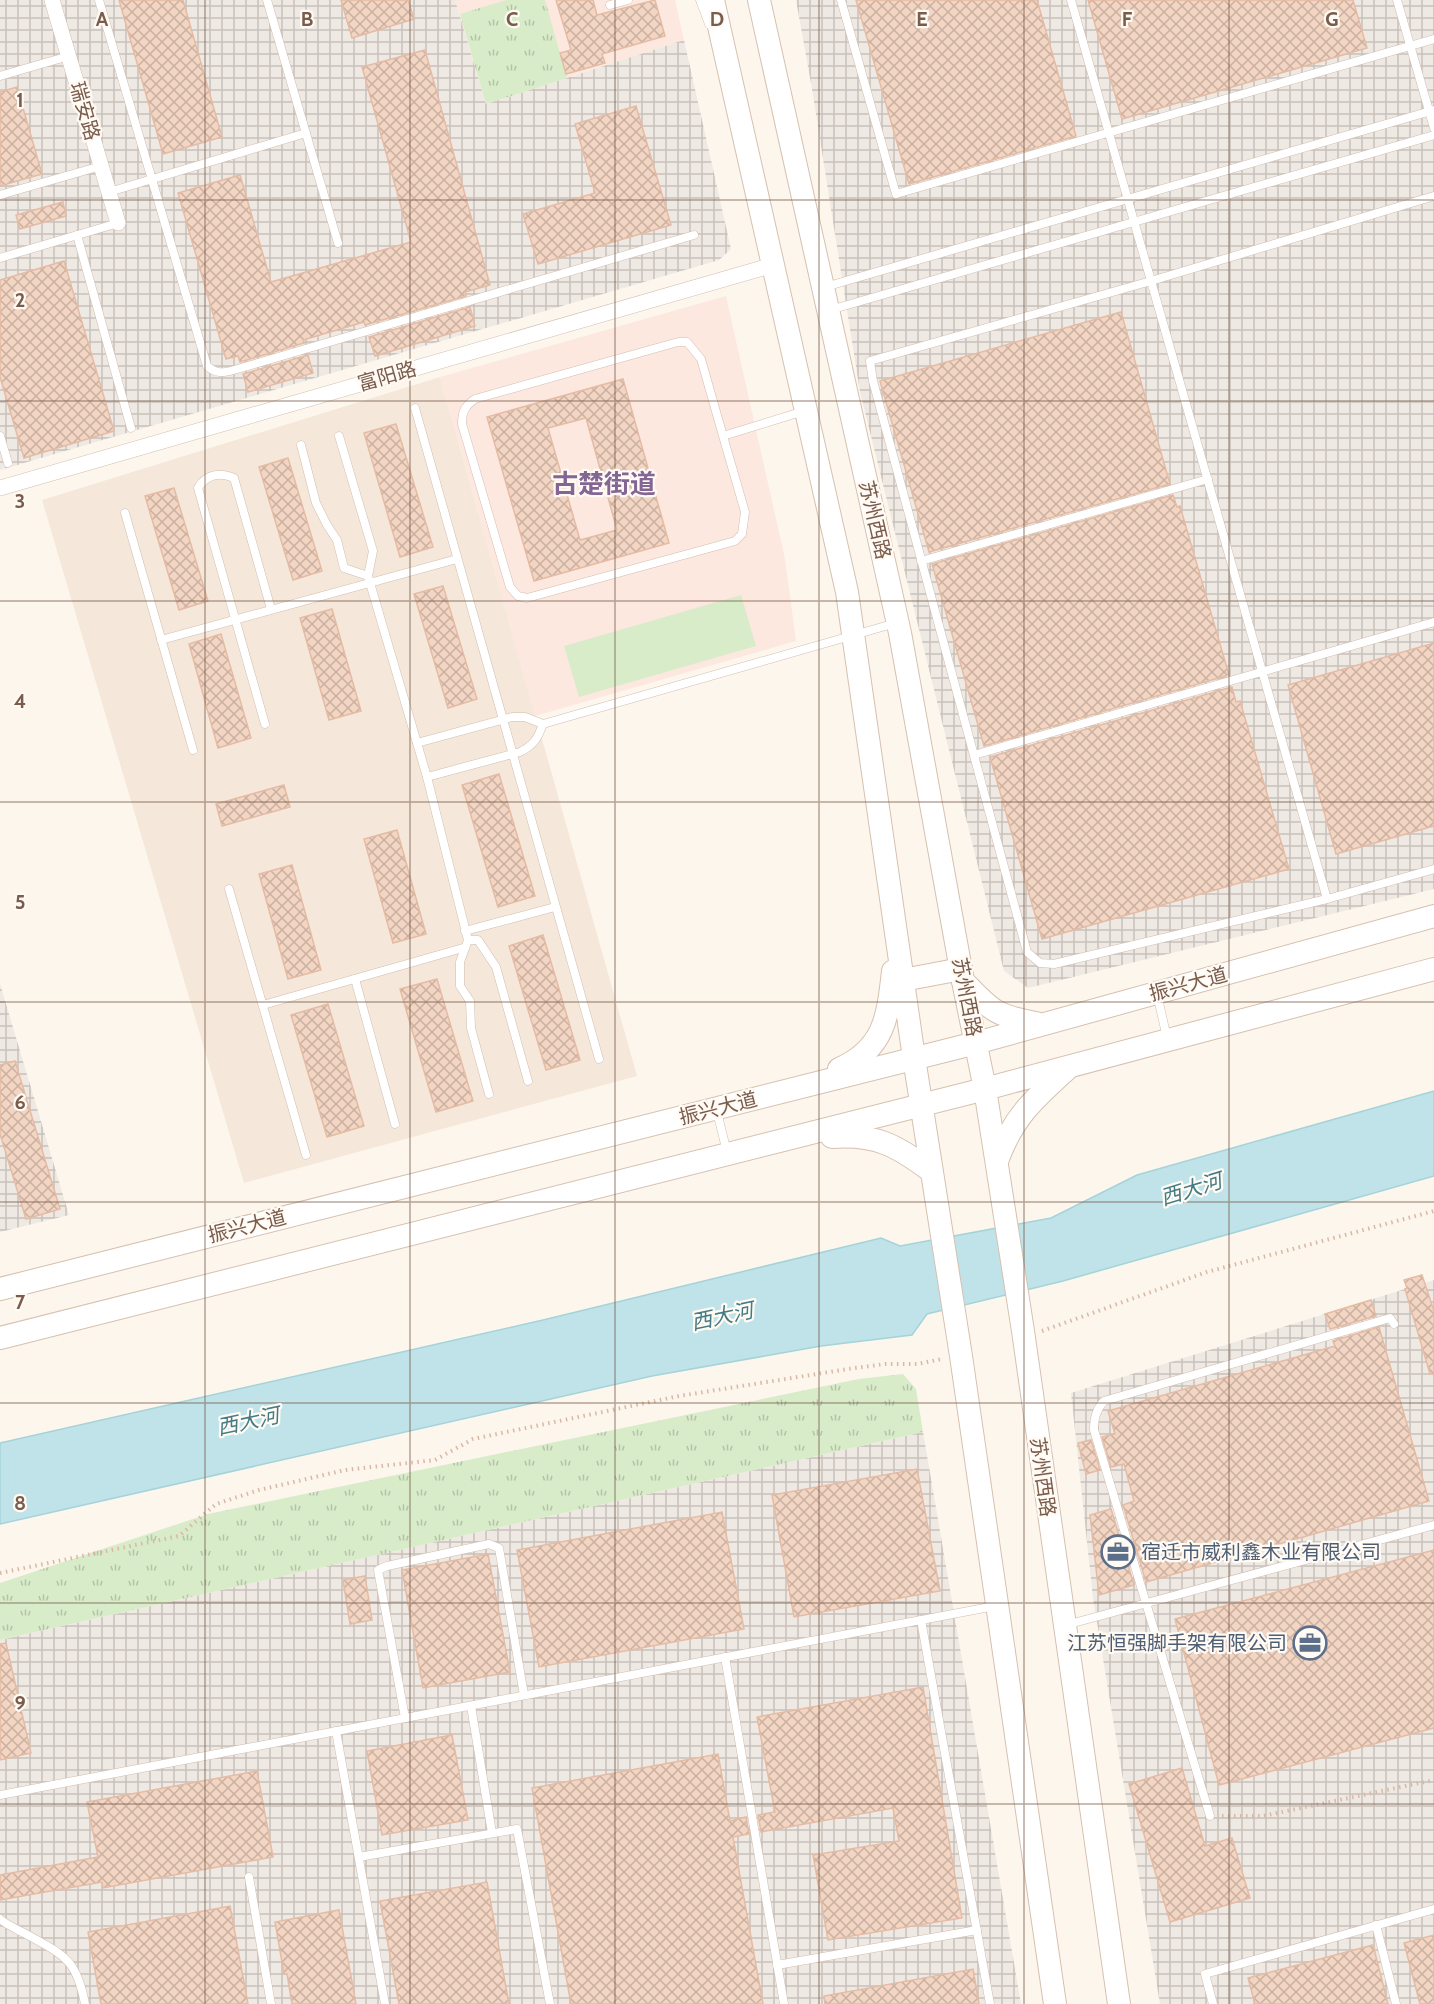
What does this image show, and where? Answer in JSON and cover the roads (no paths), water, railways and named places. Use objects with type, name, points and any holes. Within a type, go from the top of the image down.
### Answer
[{"type":"main road","points":[[713,0],[847,592],[896,937],[960,1348],[1055,2004]]},
{"type":"main road","name":"苏州西路","points":[[759,0],[898,622],[985,1089],[1023,1335],[1119,2004]]},
{"type":"main road","name":"振兴大道","points":[[0,1289],[976,1043],[1434,916]]},
{"type":"main road","points":[[797,1088],[853,1063],[866,1053],[878,1037],[889,1013],[896,937]]},
{"type":"main road","points":[[0,1338],[985,1089],[1434,969]]},
{"type":"main road","points":[[903,980],[962,975],[991,1009],[1009,1018],[1044,1024]]},
{"type":"main road","points":[[997,1162],[1006,1137],[1019,1117],[1035,1098],[1069,1066]]},
{"type":"main road","points":[[785,1139],[857,1135],[885,1143],[907,1153],[933,1181]]},
{"type":"street","name":"瑞安路","points":[[52,0],[118,223]]},
{"type":"street","name":"富阳路","points":[[0,488],[773,265]]},
{"type":"lane","points":[[99,0],[207,366],[214,371],[223,373],[694,235]]},
{"type":"lane","points":[[267,0],[338,243]]},
{"type":"lane","points":[[610,5],[628,0]]},
{"type":"lane","points":[[700,0],[727,64]]},
{"type":"lane","points":[[841,0],[896,194],[1434,39]]},
{"type":"lane","points":[[1071,0],[1327,898]]},
{"type":"lane","points":[[1397,0],[1432,111],[1434,128]]},
{"type":"lane","points":[[0,76],[69,56]]},
{"type":"lane","points":[[823,287],[1432,111]]},
{"type":"lane","points":[[109,192],[306,133]]},
{"type":"lane","points":[[828,310],[1434,135]]},
{"type":"lane","points":[[0,195],[101,166]]},
{"type":"lane","points":[[1434,196],[870,362],[873,381],[921,561],[1028,952],[1040,963],[1054,964],[1327,898],[1434,869]]},
{"type":"lane","points":[[0,258],[118,223]]},
{"type":"lane","points":[[77,235],[132,428]]},
{"type":"lane","points":[[678,342],[687,342],[701,359],[723,436],[745,512],[742,534],[735,541],[526,598],[518,596],[510,587],[462,424],[462,413],[467,404],[475,399],[678,342]]},
{"type":"lane","points":[[414,408],[599,1059]]},
{"type":"lane","points":[[723,436],[806,410]]},
{"type":"lane","points":[[0,436],[8,463]]},
{"type":"lane","points":[[339,436],[373,551],[369,579],[427,777],[468,940],[460,962],[460,986],[470,1001],[471,1028],[489,1094]]},
{"type":"lane","points":[[301,445],[316,503],[338,540],[344,568],[369,579]]},
{"type":"lane","points":[[265,724],[198,488],[202,480],[225,474],[234,478],[272,609]]},
{"type":"lane","points":[[921,561],[1208,479]]},
{"type":"lane","points":[[125,513],[193,750]]},
{"type":"lane","points":[[161,640],[369,579],[457,559]]},
{"type":"lane","points":[[417,743],[512,717],[525,717],[543,724],[898,622]]},
{"type":"lane","points":[[974,754],[1434,622]]},
{"type":"lane","points":[[427,777],[531,747],[536,742],[543,724]]},
{"type":"lane","points":[[229,890],[306,1155]]},
{"type":"lane","points":[[465,931],[555,907]]},
{"type":"lane","points":[[468,940],[478,940],[496,967],[528,1081]]},
{"type":"lane","points":[[263,1005],[464,948]]},
{"type":"lane","points":[[355,979],[395,1124]]},
{"type":"lane","points":[[1156,993],[1167,1040]]},
{"type":"lane","points":[[716,1108],[728,1154]]},
{"type":"lane","points":[[1210,1816],[1094,1430],[1094,1419],[1104,1401],[1390,1318],[1394,1324]]},
{"type":"lane","points":[[1065,1625],[1434,1525]]},
{"type":"lane","points":[[405,1718],[378,1570],[387,1566],[489,1544],[498,1548],[524,1695]]},
{"type":"lane","points":[[0,1795],[997,1606]]},
{"type":"lane","points":[[921,1620],[990,2004]]},
{"type":"lane","points":[[725,1657],[784,2004]]},
{"type":"lane","points":[[471,1706],[492,1833]]},
{"type":"lane","points":[[336,1731],[385,2004]]},
{"type":"lane","points":[[359,1857],[517,1829],[550,2004]]},
{"type":"lane","points":[[249,1877],[271,2004]]},
{"type":"lane","points":[[1213,2004],[1205,1974],[1434,1909]]},
{"type":"lane","points":[[0,1919],[64,1956],[81,1982],[85,2004]]},
{"type":"lane","points":[[1376,1925],[1396,2004]]},
{"type":"lane","points":[[777,1965],[977,1930]]},
{"type":"water","name":"西大河","points":[[1434,1091],[1434,1176],[1063,1281],[927,1314],[912,1335],[821,1346],[652,1376],[0,1524],[0,1443],[543,1320],[881,1238],[900,1246],[1051,1218],[1137,1175]]},
{"type":"place","name":"宿迁市威利鑫木业有限公司","points":[[1118,1552]]},
{"type":"place","name":"江苏恒强脚手架有限公司","points":[[1310,1643]]},
{"type":"district","name":"古楚街道","points":[[604,484]]}]
